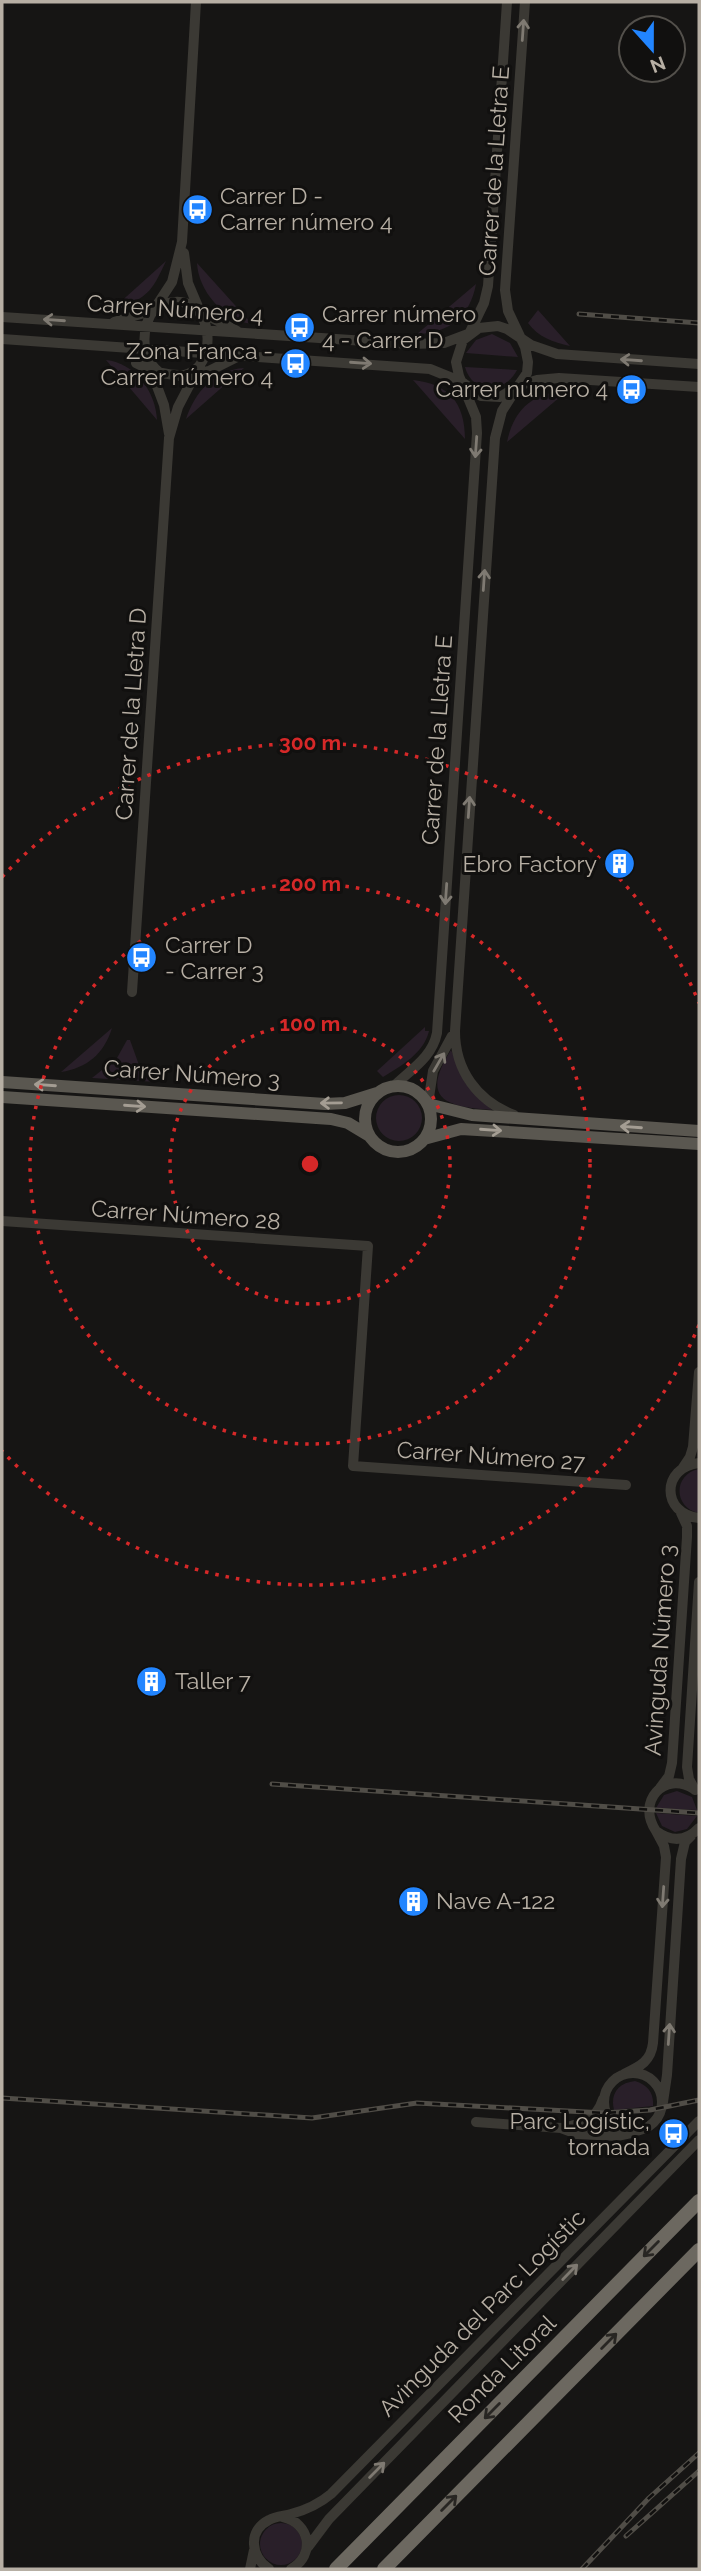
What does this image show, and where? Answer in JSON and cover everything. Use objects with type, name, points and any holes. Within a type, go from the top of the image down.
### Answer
[{"type":"highway","name":"Ronda Litoral","points":[[336,2569],[699,2201]]},
{"type":"highway","points":[[384,2569],[699,2250]]},
{"type":"main road","name":"Carrer Número 3","points":[[2,1082],[324,1104],[353,1101],[377,1093]]},
{"type":"main road","points":[[699,1131],[454,1113],[428,1104],[417,1092],[408,1088],[393,1087],[377,1093],[365,1113],[365,1124],[375,1144],[396,1152],[412,1149],[424,1139],[461,1129],[699,1144]]},
{"type":"main road","name":"Carrer Número 3","points":[[6,1098],[331,1119],[369,1135]]},
{"type":"main road","points":[[424,1139],[431,1119],[428,1104]]},
{"type":"main road","points":[[682,1143],[699,1151]]},
{"type":"street","points":[[190,385],[204,362],[206,331],[188,284],[183,242],[196,2]]},
{"type":"street","name":"Carrer de la Lletra E","points":[[470,332],[484,303],[488,286],[507,2]]},
{"type":"street","name":"Carrer de la Lletra E","points":[[521,339],[508,311],[505,290],[525,2]]},
{"type":"street","points":[[163,374],[151,365],[146,353],[147,327],[172,282],[183,242]]},
{"type":"street","points":[[108,324],[178,302],[187,303],[241,333]]},
{"type":"street","name":"Carrer Número 4","points":[[2,317],[422,345],[444,343],[470,332]]},
{"type":"street","points":[[699,364],[567,356],[545,351],[498,326],[470,332],[463,340],[457,357],[461,382],[473,391],[489,397],[500,397],[518,386],[537,380],[559,378],[699,387]]},
{"type":"street","name":"Carrer Número 4","points":[[2,339],[107,346],[204,362],[244,355],[430,369],[461,382]]},
{"type":"street","points":[[518,386],[527,373],[528,362],[521,339]]},
{"type":"street","points":[[107,346],[151,371],[180,376],[195,374]]},
{"type":"street","name":"Carrer de la Lletra D","points":[[146,353],[164,405],[169,438]]},
{"type":"street","points":[[180,376],[195,370],[204,362],[244,355]]},
{"type":"street","name":"Carrer de la Lletra D","points":[[132,992],[169,438],[178,407],[204,362]]},
{"type":"street","points":[[136,363],[155,383]]},
{"type":"street","name":"Carrer de la Lletra E","points":[[393,1087],[428,1054],[437,1033],[477,433],[476,416],[461,382]]},
{"type":"street","name":"Carrer de la Lletra E","points":[[518,386],[502,411],[495,438],[455,1021],[456,1050],[468,1081],[493,1104],[528,1120]]},
{"type":"street","name":"Carrer de la Lletra E","points":[[428,1104],[433,1071],[450,1041],[455,1021]]},
{"type":"street","name":"Carrer Número 28","points":[[2,1221],[368,1246],[353,1466]]},
{"type":"street","points":[[682,1469],[691,1457],[693,1447],[699,1372]]},
{"type":"street","points":[[682,1469],[699,1463]]},
{"type":"street","name":"Carrer Número 27","points":[[353,1466],[626,1485]]},
{"type":"street","name":"Avinguda Número 3","points":[[656,1831],[651,1823],[649,1804],[669,1776],[672,1763],[687,1526],[676,1507],[671,1491],[676,1475],[682,1469]]},
{"type":"street","points":[[681,1513],[699,1518]]},
{"type":"street","name":"Avinguda Número 3","points":[[697,1792],[689,1779],[687,1764],[699,1583]]},
{"type":"street","points":[[660,1788],[679,1783],[697,1792]]},
{"type":"street","points":[[656,1831],[673,1839],[697,1831]]},
{"type":"street","points":[[476,2123],[561,2128],[581,2124],[599,2111],[611,2082],[645,2063],[651,2054],[666,1857],[656,1831]]},
{"type":"street","points":[[561,2128],[577,2134],[608,2136],[638,2131],[654,2123],[659,2116],[667,2075],[681,1859],[685,1842],[697,1831]]},
{"type":"street","points":[[625,2074],[648,2077],[659,2089],[663,2102]]},
{"type":"street","points":[[604,2097],[606,2113],[614,2125],[621,2129],[638,2131]]},
{"type":"street","name":"Avinguda del Parc Logístic","points":[[254,2550],[255,2533],[260,2526],[267,2521],[304,2510],[331,2494],[699,2121]]},
{"type":"street","name":"Avinguda del Parc Logístic","points":[[291,2569],[300,2563],[338,2510],[699,2140]]},
{"type":"street","points":[[282,2517],[291,2519],[302,2527],[307,2539],[308,2569]]},
{"type":"street","points":[[250,2569],[254,2550]]},
{"type":"street","points":[[254,2550],[257,2558],[269,2569]]},
{"type":"shaded area","points":[[166,261],[154,285],[145,295],[107,314]]},
{"type":"shaded area","points":[[197,263],[252,324],[232,317],[214,302],[202,284]]},
{"type":"shaded area","points":[[476,284],[469,306],[456,321],[439,330],[417,334]]},
{"type":"shaded area","points":[[538,310],[570,346],[546,338],[532,328],[528,323]]},
{"type":"shaded area","points":[[492,334],[510,343],[518,357],[466,353],[476,340]]},
{"type":"shaded area","points":[[106,360],[126,367],[142,381],[153,399],[157,420]]},
{"type":"shaded area","points":[[465,367],[517,370],[505,383],[489,388],[474,382]]},
{"type":"shaded area","points":[[244,368],[186,419],[207,384],[224,373]]},
{"type":"shaded area","points":[[413,380],[436,386],[452,398],[462,415],[465,439]]},
{"type":"shaded area","points":[[567,391],[507,442],[515,420],[527,404],[544,395]]},
{"type":"shaded area","points":[[425,1027],[425,1031],[429,1031],[417,1052],[383,1077],[377,1071]]},
{"type":"shaded area","points":[[112,1028],[104,1045],[93,1058],[79,1067],[61,1072]]},
{"type":"shaded area","points":[[127,1040],[130,1040],[139,1065],[157,1082],[92,1078],[117,1058]]},
{"type":"shaded area","points":[[451,1050],[466,1084],[492,1110],[462,1106],[443,1098],[438,1090],[438,1080]]},
{"type":"shaded area","points":[[399,1095],[415,1102],[422,1118],[415,1134],[399,1141],[383,1134],[376,1118],[383,1102]]},
{"type":"shaded area","points":[[699,1469],[699,1513],[684,1505],[680,1491],[684,1477]]},
{"type":"shaded area","points":[[677,1791],[692,1797],[697,1810],[656,1808],[664,1795]]},
{"type":"shaded area","points":[[656,1813],[697,1816],[687,1829],[675,1832],[662,1826]]},
{"type":"shaded area","points":[[635,2081],[649,2090],[653,2106],[614,2110],[614,2094],[624,2084]]},
{"type":"shaded area","points":[[281,2523],[296,2529],[302,2544],[296,2559],[281,2565],[266,2559],[260,2544],[266,2529]]},
{"type":"railway","points":[[579,314],[699,323]]},
{"type":"railway","points":[[272,1784],[699,1813]]},
{"type":"railway","points":[[2,2098],[312,2118],[417,2103],[604,2113],[650,2110],[699,2100]]},
{"type":"railway","points":[[582,2569],[649,2498],[699,2453]]},
{"type":"railway","points":[[626,2536],[699,2471]]},
{"type":"place","name":"Carrer D - Carrer número 4","points":[[197,209]]},
{"type":"place","name":"Carrer número 4 - Carrer D","points":[[299,327]]},
{"type":"place","name":"Zona Franca - Carrer número 4","points":[[296,364]]},
{"type":"place","name":"Carrer número 4","points":[[631,389]]},
{"type":"place","name":"Ebro Factory","points":[[620,864]]},
{"type":"place","name":"Carrer D - Carrer 3","points":[[142,958]]},
{"type":"place","name":"Taller 7","points":[[152,1681]]},
{"type":"place","name":"Nave A-122","points":[[413,1901]]},
{"type":"place","name":"Parc Logístic, tornada","points":[[673,2134]]}]
